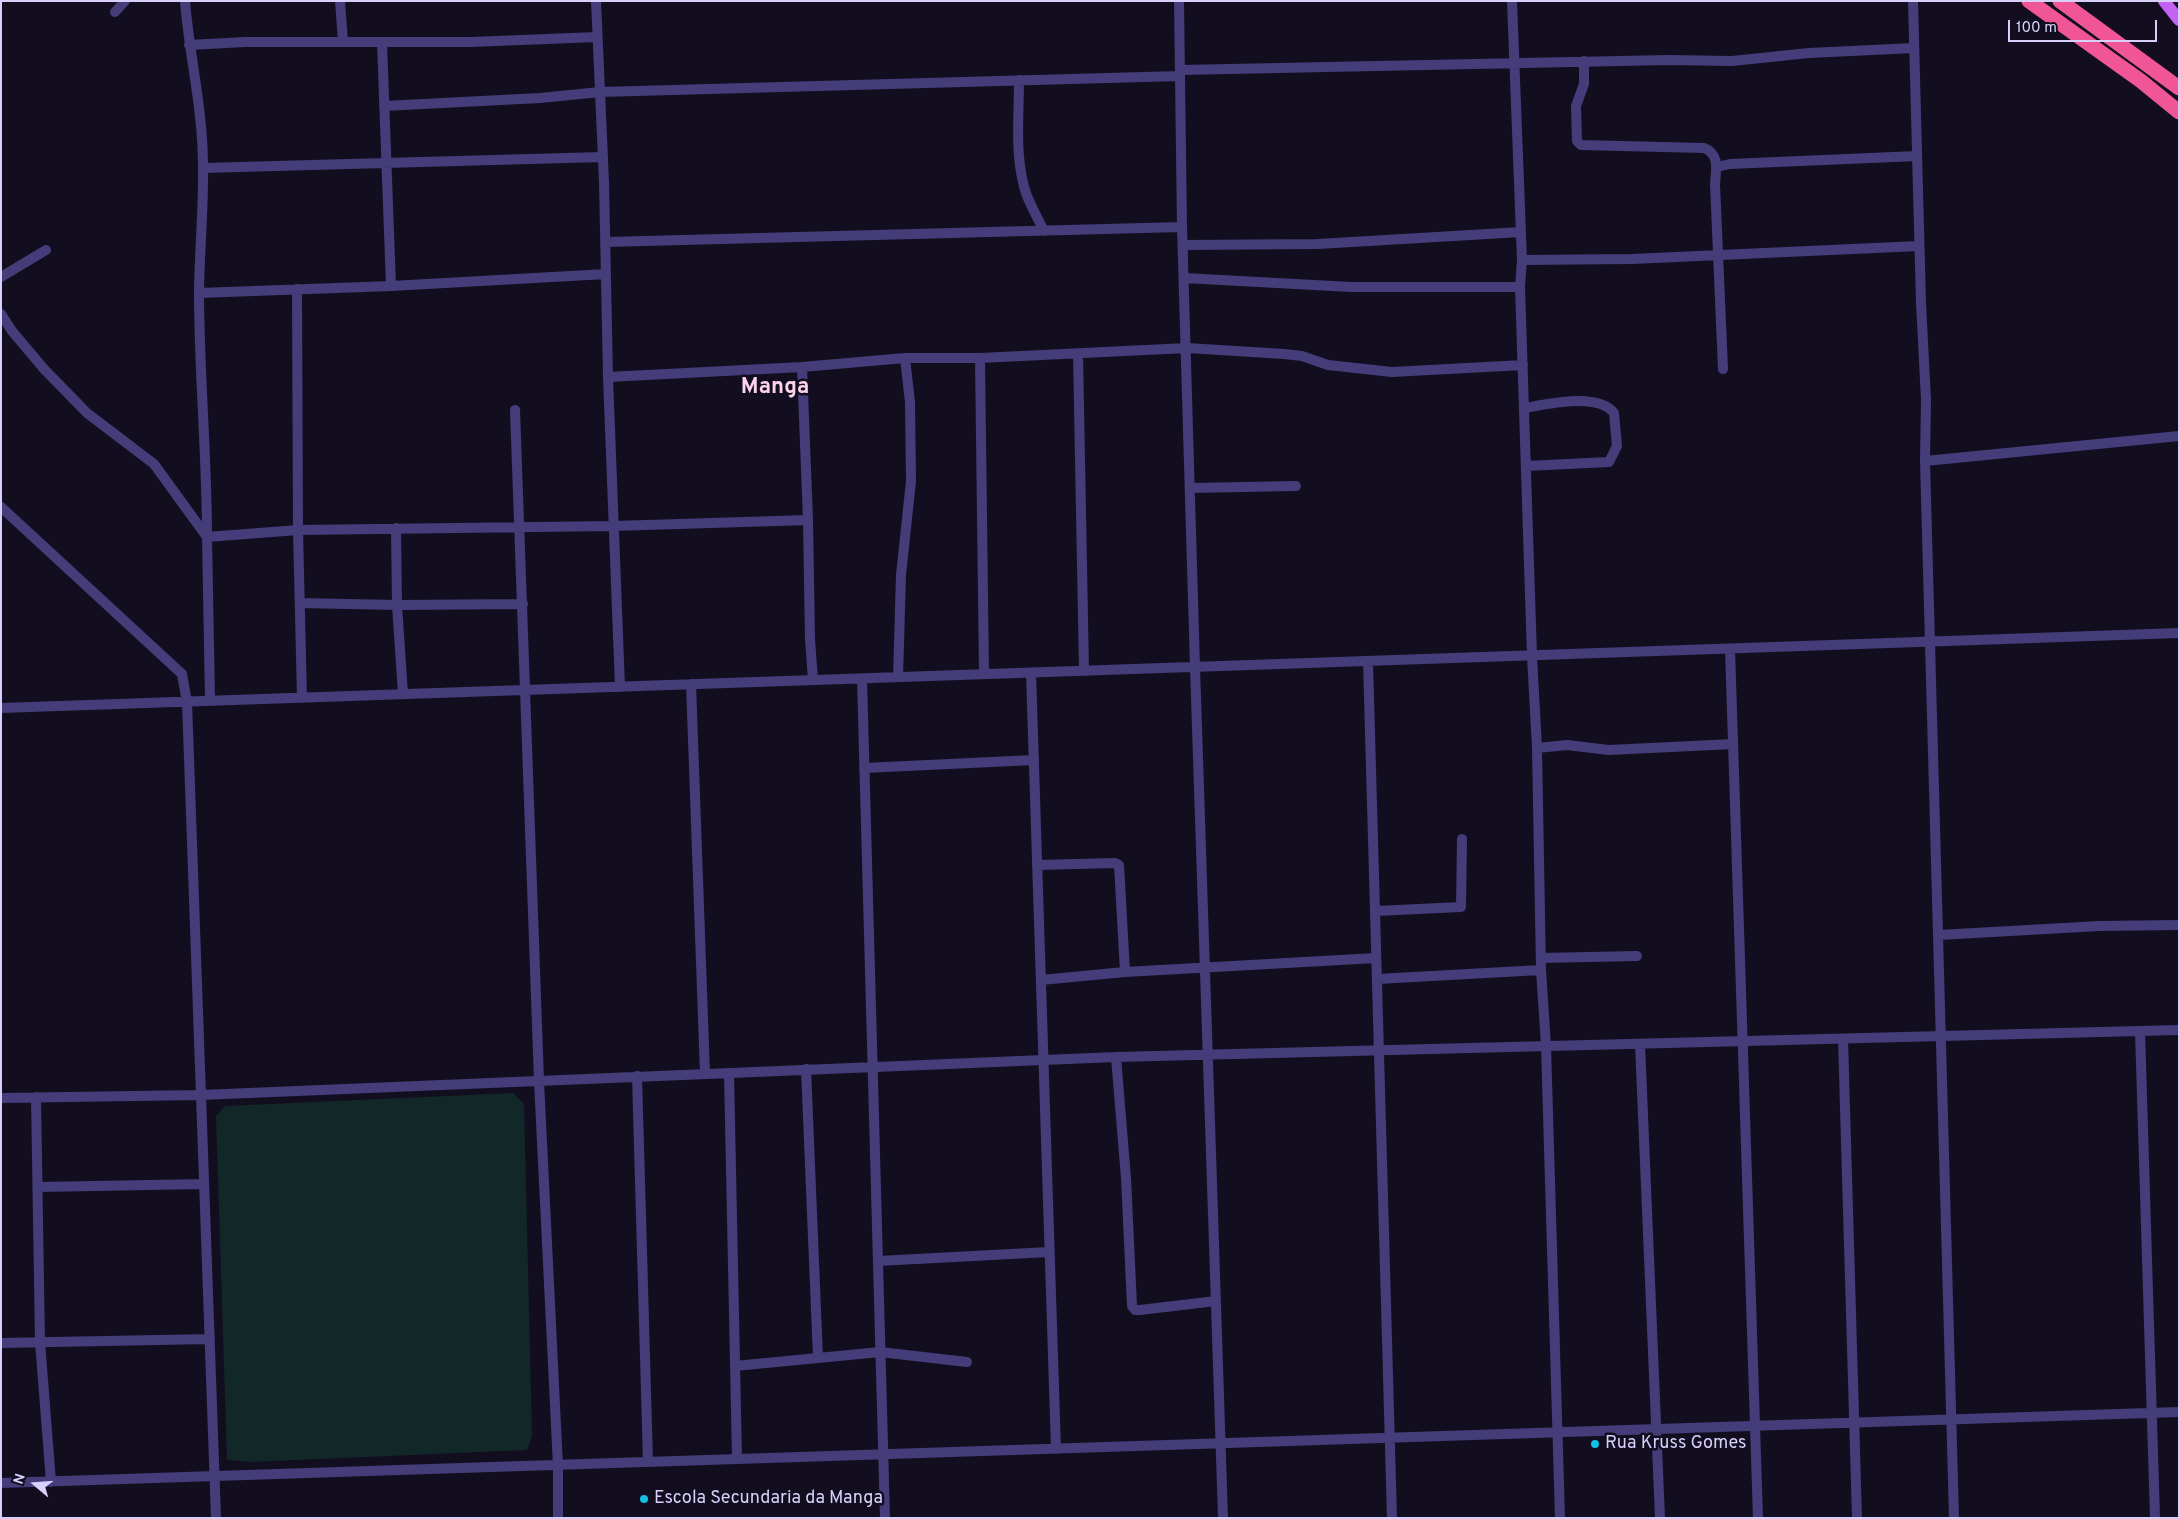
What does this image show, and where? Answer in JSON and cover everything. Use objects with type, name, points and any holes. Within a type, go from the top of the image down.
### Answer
[{"type":"highway","points":[[2029,1],[2141,81],[2179,112]]},
{"type":"highway","points":[[2060,1],[2179,88]]},
{"type":"main road","points":[[2164,1],[2179,20]]},
{"type":"street","points":[[115,12],[125,1]]},
{"type":"street","points":[[184,1],[200,117],[203,168],[199,293],[207,473],[210,700]]},
{"type":"street","points":[[340,1],[343,42]]},
{"type":"street","points":[[596,1],[606,242],[608,377],[620,687]]},
{"type":"street","points":[[1179,1],[1182,227],[1195,667],[1224,1518]]},
{"type":"street","points":[[1512,1],[1522,260],[1520,287],[1532,656],[1537,748],[1541,970],[1546,1046],[1559,1433],[1560,1518]]},
{"type":"street","points":[[1913,1],[1926,400],[1925,461],[1954,1518]]},
{"type":"street","points":[[189,46],[245,42],[382,43],[597,37]]},
{"type":"street","points":[[382,43],[391,286]]},
{"type":"street","points":[[384,106],[540,98],[600,92],[1018,80],[1515,62],[1732,61],[1809,53],[1914,48]]},
{"type":"street","points":[[1584,61],[1584,84],[1576,106],[1578,141],[1581,145],[1704,148],[1712,152],[1716,158],[1715,184],[1723,370]]},
{"type":"street","points":[[1018,80],[1018,146],[1023,180],[1027,196],[1044,231]]},
{"type":"street","points":[[1717,167],[1730,164],[1917,156]]},
{"type":"street","points":[[203,168],[603,157]]},
{"type":"street","points":[[606,242],[1182,227]]},
{"type":"street","points":[[1183,245],[1318,244],[1521,232]]},
{"type":"street","points":[[1522,260],[1632,259],[1920,246]]},
{"type":"street","points":[[1,277],[46,250]]},
{"type":"street","points":[[199,293],[391,286],[606,274]]},
{"type":"street","points":[[1184,278],[1351,287],[1520,287]]},
{"type":"street","points":[[297,289],[298,530],[302,698]]},
{"type":"street","points":[[1,314],[12,331],[44,369],[87,414],[154,464],[207,537]]},
{"type":"street","points":[[608,377],[802,367],[904,358],[980,358],[1187,348],[1302,356],[1328,365],[1392,372],[1523,365]]},
{"type":"street","points":[[1078,353],[1084,671]]},
{"type":"street","points":[[898,677],[901,575],[911,481],[910,402],[904,358]]},
{"type":"street","points":[[980,358],[984,674]]},
{"type":"street","points":[[802,367],[810,639],[813,680]]},
{"type":"street","points":[[1524,408],[1577,401],[1606,406],[1614,413],[1617,446],[1609,462],[1526,466]]},
{"type":"street","points":[[515,410],[539,1081],[558,1466],[558,1518]]},
{"type":"street","points":[[1925,461],[2179,436]]},
{"type":"street","points":[[1190,488],[1296,486]]},
{"type":"street","points":[[1,508],[182,674],[187,702],[216,1518]]},
{"type":"street","points":[[207,537],[298,530],[614,526],[808,520]]},
{"type":"street","points":[[396,528],[397,605],[403,694]]},
{"type":"street","points":[[300,603],[397,605],[523,604]]},
{"type":"street","points":[[1,708],[2179,633]]},
{"type":"street","points":[[1730,649],[1758,1518]]},
{"type":"street","points":[[1368,661],[1392,1518]]},
{"type":"street","points":[[1031,673],[1056,1449]]},
{"type":"street","points":[[862,679],[885,1518]]},
{"type":"street","points":[[691,684],[705,1074]]},
{"type":"street","points":[[1537,748],[1567,745],[1609,750],[1733,744]]},
{"type":"street","points":[[864,768],[1034,760]]},
{"type":"street","points":[[1376,911],[1461,907],[1462,839]]},
{"type":"street","points":[[1037,865],[1084,862],[1115,863],[1119,865],[1125,972]]},
{"type":"street","points":[[1939,935],[2099,926],[2179,925]]},
{"type":"street","points":[[1541,958],[1637,956]]},
{"type":"street","points":[[1041,980],[1125,972],[1376,958]]},
{"type":"street","points":[[1377,979],[1541,970]]},
{"type":"street","points":[[1,1098],[201,1095],[1044,1059],[2179,1030]]},
{"type":"street","points":[[2140,1031],[2155,1518]]},
{"type":"street","points":[[1843,1039],[1857,1518]]},
{"type":"street","points":[[1640,1044],[1660,1518]]},
{"type":"street","points":[[1116,1057],[1126,1178],[1132,1306],[1135,1310],[1140,1310],[1216,1301]]},
{"type":"street","points":[[806,1069],[818,1358]]},
{"type":"street","points":[[729,1072],[737,1459]]},
{"type":"street","points":[[637,1076],[648,1462]]},
{"type":"street","points":[[36,1097],[40,1342],[51,1482]]},
{"type":"street","points":[[38,1187],[204,1184]]},
{"type":"street","points":[[878,1261],[1049,1252]]},
{"type":"street","points":[[1,1344],[210,1339]]},
{"type":"street","points":[[735,1366],[880,1352],[967,1362]]},
{"type":"street","points":[[1,1483],[2179,1412]]},
{"type":"green space","points":[[513,1093],[524,1104],[532,1436],[527,1450],[251,1462],[227,1460],[216,1116],[225,1106]]},
{"type":"place","name":"Rua Kruss Gomes","points":[[1595,1444]]},
{"type":"place","name":"Escola Secundaria da Manga","points":[[644,1499]]},
{"type":"district","name":"Manga","points":[[775,389]]}]
